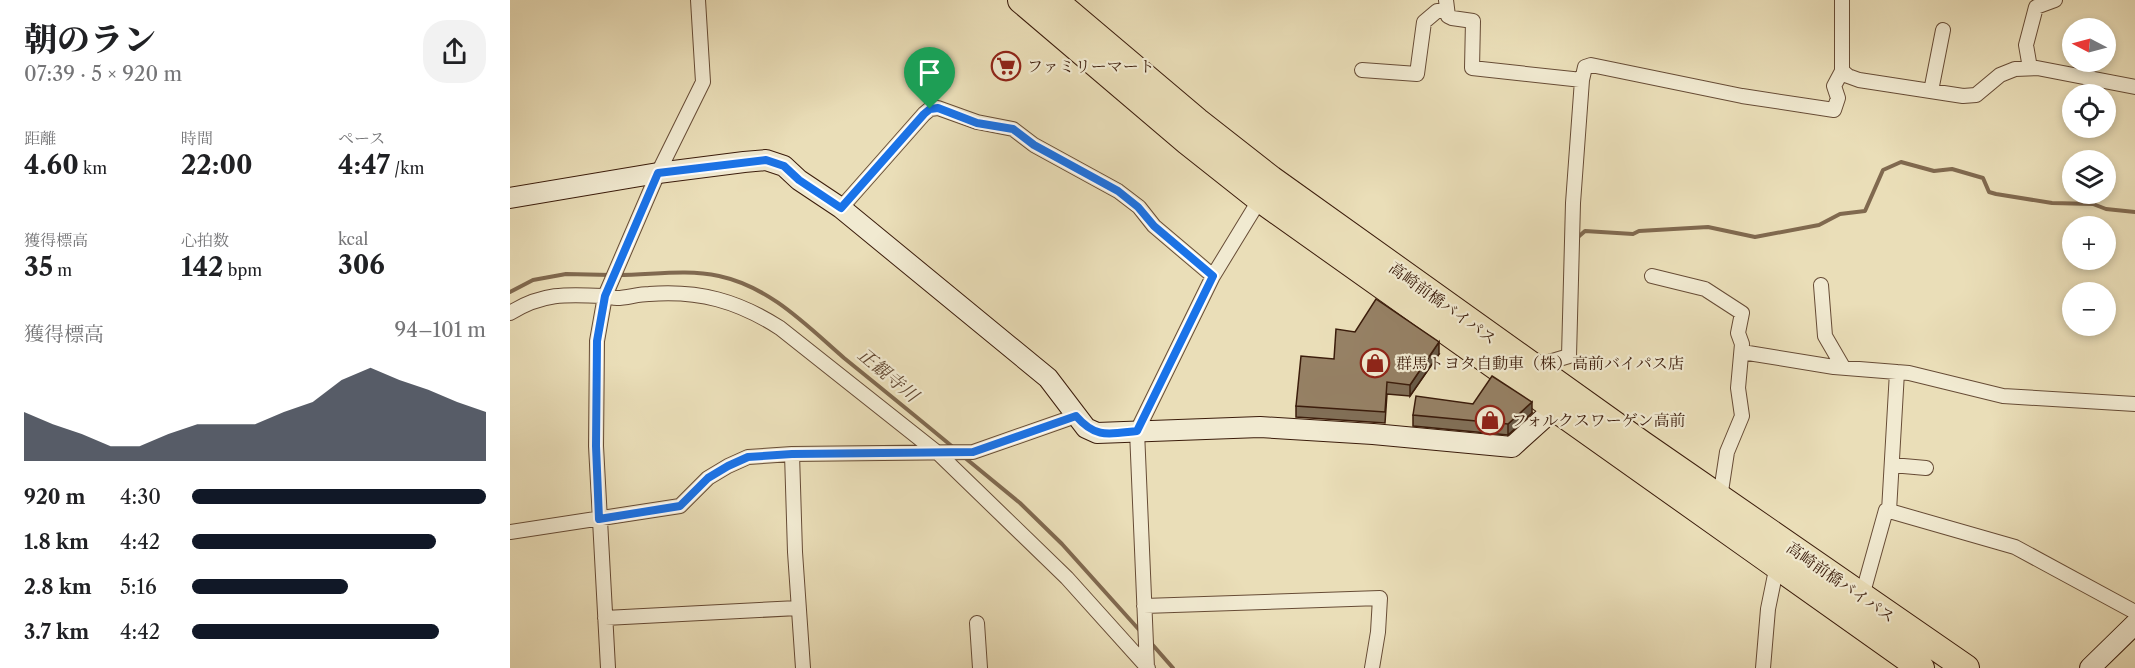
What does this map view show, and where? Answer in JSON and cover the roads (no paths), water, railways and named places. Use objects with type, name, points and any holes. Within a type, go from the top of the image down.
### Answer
[{"type":"highway","name":"高崎前橋バイパス","points":[[1021,0],[1188,142],[1260,199],[1921,668]]},
{"type":"highway","name":"高崎前橋バイパス","points":[[1054,0],[1188,114],[1271,179],[1541,373],[1966,668]]},
{"type":"street","points":[[608,668],[596,446],[597,341],[605,296],[658,173],[704,82],[698,0]]},
{"type":"street","points":[[1541,373],[1549,362],[1569,356],[1573,203],[1582,80],[1585,67],[1591,65],[1742,96],[1834,110],[1838,98],[1834,86],[1842,71],[1842,0]]},
{"type":"street","points":[[2030,68],[2026,45],[2036,7],[2055,0]]},
{"type":"street","points":[[1362,70],[1417,74],[1424,22],[1446,5],[1448,16],[1473,21],[1472,68],[1582,80]]},
{"type":"street","points":[[1931,91],[1943,30]]},
{"type":"street","points":[[1842,71],[1859,80],[1963,96],[1976,95],[2000,75],[2015,69],[2030,68],[2135,87]]},
{"type":"street","points":[[841,208],[924,114],[930,109],[938,108],[977,123],[1013,129],[1034,145],[1118,191],[1138,207],[1154,226],[1213,276]]},
{"type":"street","points":[[510,198],[658,173],[766,160],[784,166],[799,180],[841,208],[1048,378],[1086,428],[1097,433],[1260,427],[1373,434],[1512,447],[1552,408]]},
{"type":"street","points":[[1147,667],[1137,431],[1213,276],[1260,199]]},
{"type":"street","points":[[1652,276],[1705,289],[1742,313],[1738,333],[1742,344],[1738,388],[1742,416],[1727,452],[1720,498]]},
{"type":"street","points":[[1821,285],[1825,336],[1843,367]]},
{"type":"street","points":[[510,313],[524,304],[546,296],[569,294],[615,298],[675,293],[716,298],[739,305],[759,315],[780,328],[939,454],[1067,578],[1147,667]]},
{"type":"street","points":[[1742,352],[1843,367],[1897,372],[2004,396],[2135,404]]},
{"type":"street","points":[[1889,511],[1897,372]]},
{"type":"street","points":[[510,532],[680,506],[708,478],[748,457],[792,454],[973,452],[1076,416]]},
{"type":"street","points":[[792,454],[798,608],[803,668]]},
{"type":"street","points":[[1892,465],[1926,468]]},
{"type":"street","points":[[1862,596],[1886,510],[2015,547],[2135,612]]},
{"type":"street","points":[[1763,668],[1768,609],[1777,565]]},
{"type":"street","points":[[1144,606],[1380,598],[1378,632],[1372,668]]},
{"type":"street","points":[[604,618],[798,608]]},
{"type":"street","points":[[977,623],[980,668]]},
{"type":"street","points":[[2090,668],[2135,624]]},
{"type":"waterway","points":[[1577,238],[1585,231],[1633,234],[1639,231],[1708,227],[1755,237],[1819,225],[1840,214],[1865,211],[1883,170],[1901,162],[1934,171],[1952,169],[1983,178],[1989,192],[1996,194],[2052,203],[2093,204],[2106,209],[2135,212]]},
{"type":"waterway","name":"正観寺川","points":[[510,292],[533,280],[566,274],[611,275]]},
{"type":"waterway","name":"正観寺川","points":[[618,275],[707,274],[737,281],[755,289],[801,320],[954,448]]},
{"type":"waterway","name":"正観寺川","points":[[964,457],[1020,503],[1062,544],[1142,633]]},
{"type":"waterway","name":"正観寺川","points":[[1151,643],[1173,668]]},
{"type":"place","name":"ファミリーマート","points":[[1006,66]]},
{"type":"place","name":"群馬トヨタ自動車（株）高前バイパス店","points":[[1375,363]]},
{"type":"place","name":"フォルクスワーゲン高前","points":[[1490,420]]}]
